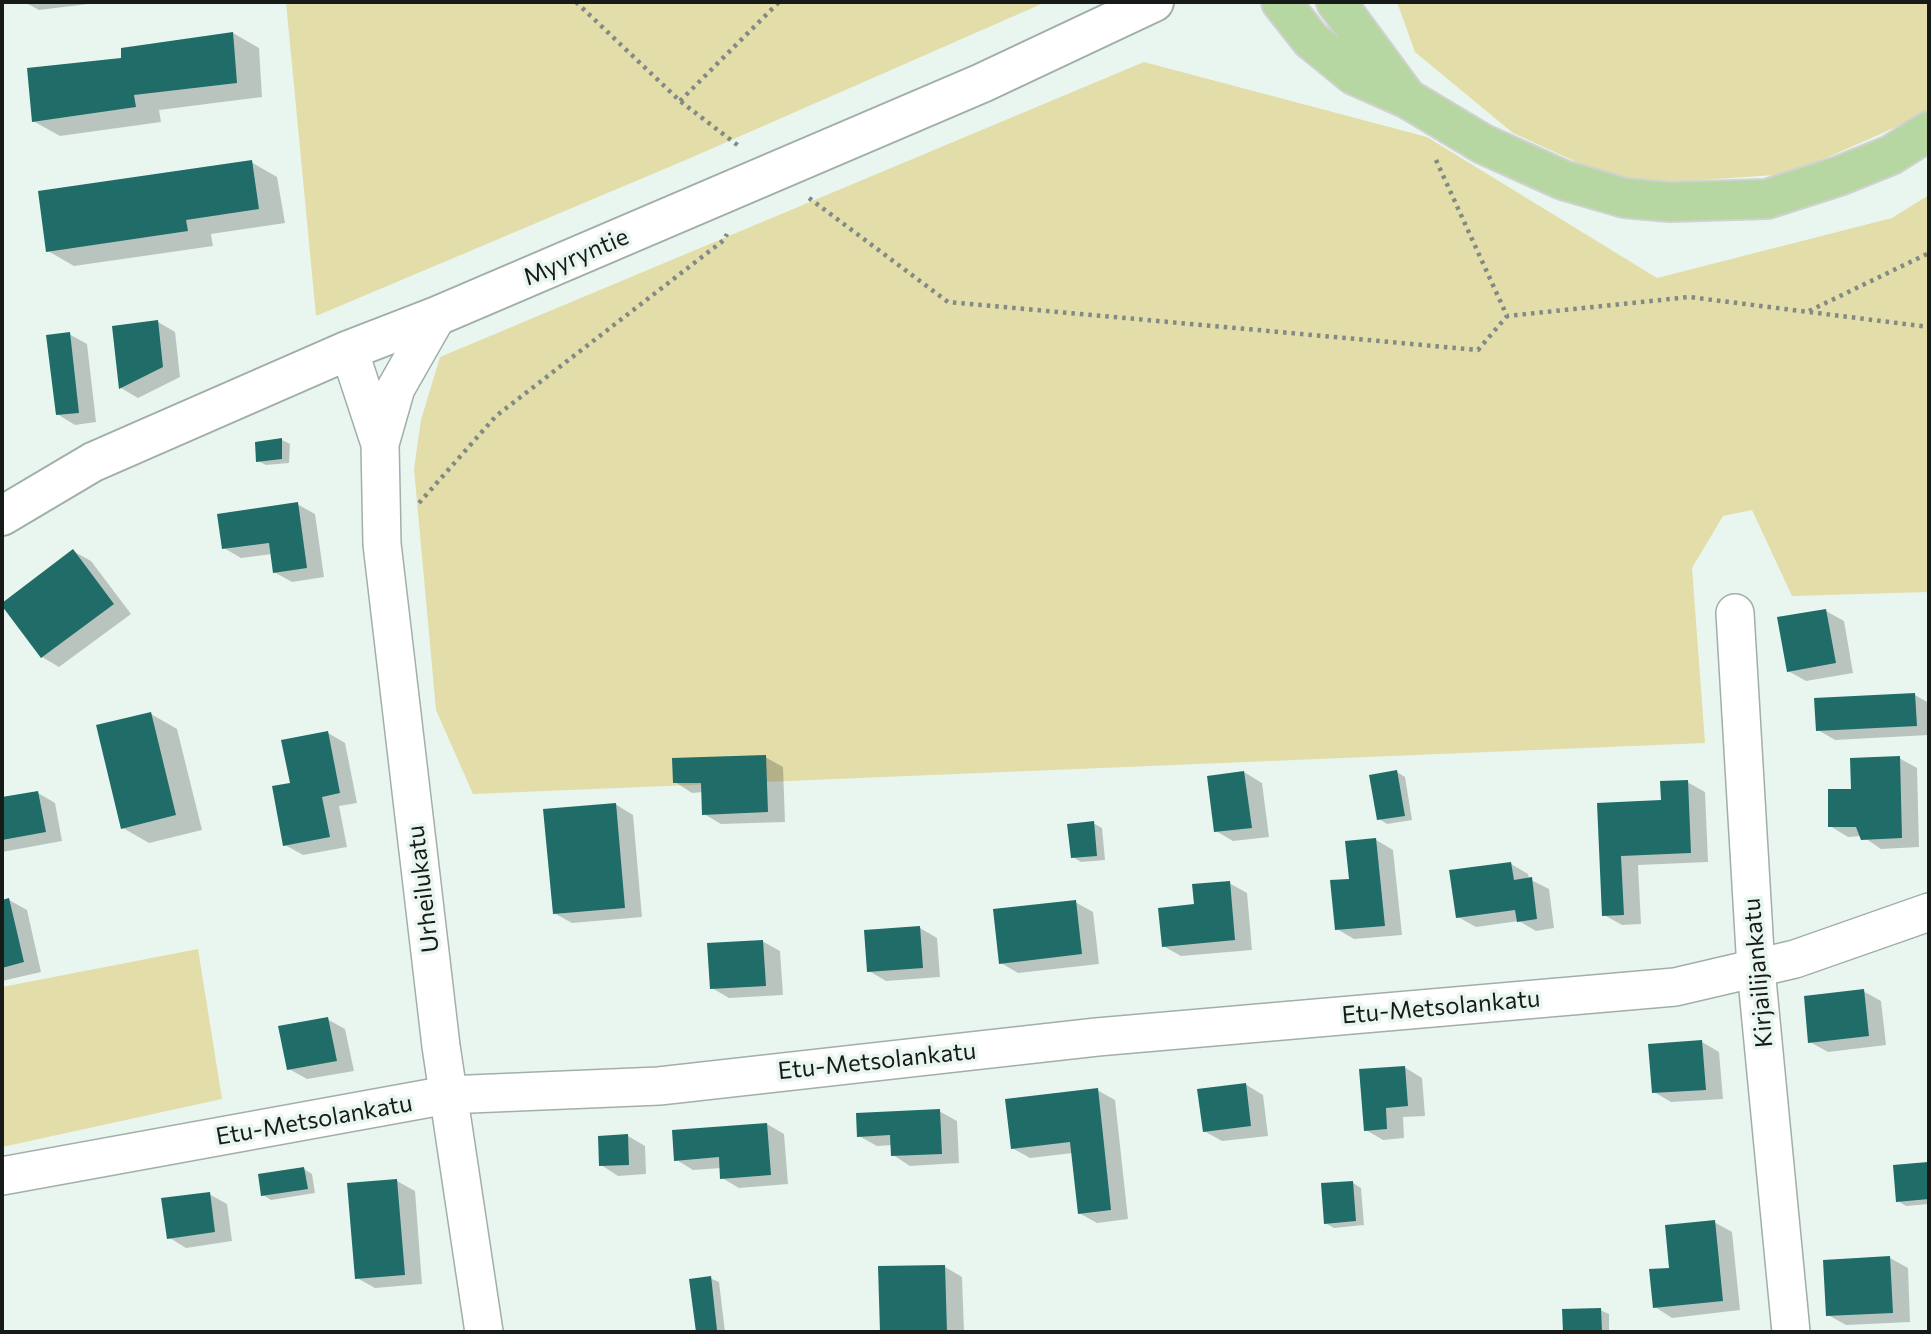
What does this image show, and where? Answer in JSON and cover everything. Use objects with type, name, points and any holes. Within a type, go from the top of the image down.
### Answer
[{"type":"highway","points":[[1281,2],[1311,40],[1354,75],[1408,99],[1483,144],[1563,180],[1625,198],[1670,202],[1767,199],[1839,176],[1891,155],[1929,131]]},
{"type":"highway","points":[[1336,2],[1408,99]]},
{"type":"street","name":"Myyryntie","points":[[2,516],[93,462],[349,350],[437,316],[982,83],[1154,2]]},
{"type":"street","name":"Urheilukatu","points":[[437,316],[396,388],[380,444],[382,544],[447,1096],[484,1332]]},
{"type":"street","name":"Urheilukatu","points":[[349,350],[380,444]]},
{"type":"street","name":"Kirjailijankatu","points":[[1735,613],[1756,969],[1791,1332]]},
{"type":"street","name":"Etu-Metsolankatu","points":[[2,1176],[447,1096],[659,1086],[1097,1037],[1675,987],[1795,959],[1929,912]]},
{"type":"path","points":[[576,2],[680,101],[948,302],[1478,349],[1507,316],[1689,297],[1929,327]]},
{"type":"path","points":[[680,101],[779,2]]},
{"type":"path","points":[[1435,159],[1507,316]]},
{"type":"path","points":[[414,509],[496,416],[724,240],[732,226],[721,195]]},
{"type":"path","points":[[1809,312],[1929,253]]},
{"type":"shaded area","points":[[286,2],[1046,2],[688,159],[316,316]]},
{"type":"shaded area","points":[[1397,2],[1929,2],[1929,110],[1921,116],[1790,174],[1627,185],[1513,133],[1415,52]]},
{"type":"shaded area","points":[[1144,62],[1427,137],[1657,278],[1892,218],[1929,195],[1929,592],[1792,596],[1752,510],[1723,516],[1692,568],[1705,743],[473,794],[436,710],[414,469],[421,420],[440,357]]},
{"type":"shaded area","points":[[198,949],[222,1099],[2,1147],[2,987]]},
{"type":"building","points":[[233,32],[237,83],[134,95],[136,107],[32,122],[27,68],[121,58],[121,48]]},
{"type":"building","points":[[252,160],[259,209],[186,220],[188,231],[46,252],[38,191]]},
{"type":"building","points":[[158,320],[163,367],[119,389],[112,326]]},
{"type":"building","points":[[70,332],[79,413],[56,415],[46,335]]},
{"type":"building","points":[[282,438],[282,459],[256,462],[255,442]]},
{"type":"building","points":[[298,502],[307,568],[273,573],[269,543],[222,549],[217,514]]},
{"type":"building","points":[[73,549],[114,604],[41,658],[2,603]]},
{"type":"building","points":[[1826,609],[1836,663],[1787,672],[1777,617]]},
{"type":"building","points":[[1915,693],[1917,726],[1816,731],[1814,698]]},
{"type":"building","points":[[151,712],[176,815],[121,829],[96,725]]},
{"type":"building","points":[[328,731],[340,793],[322,797],[330,837],[283,846],[272,786],[290,783],[281,740]]},
{"type":"building","points":[[766,755],[768,812],[702,815],[701,783],[673,783],[672,758]]},
{"type":"building","points":[[1900,756],[1902,838],[1861,840],[1856,827],[1828,827],[1828,789],[1851,789],[1850,758]]},
{"type":"building","points":[[1397,770],[1405,816],[1377,820],[1369,775]]},
{"type":"building","points":[[1244,771],[1252,828],[1214,832],[1207,776]]},
{"type":"building","points":[[1688,780],[1691,853],[1621,856],[1624,915],[1602,916],[1597,803],[1661,800],[1660,781]]},
{"type":"building","points":[[38,791],[46,832],[2,840],[2,797]]},
{"type":"building","points":[[616,803],[625,908],[553,914],[543,809]]},
{"type":"building","points":[[1094,821],[1097,856],[1071,858],[1067,824]]},
{"type":"building","points":[[1376,838],[1385,926],[1335,930],[1330,880],[1349,879],[1345,841]]},
{"type":"building","points":[[1511,862],[1514,880],[1532,877],[1537,919],[1517,922],[1515,910],[1456,918],[1449,870]]},
{"type":"building","points":[[1230,881],[1235,940],[1162,947],[1158,908],[1194,904],[1192,884]]},
{"type":"building","points":[[9,898],[24,962],[2,968],[2,900]]},
{"type":"building","points":[[1076,900],[1082,954],[999,964],[993,909]]},
{"type":"building","points":[[920,926],[923,968],[867,972],[864,930]]},
{"type":"building","points":[[763,940],[766,986],[710,989],[707,943]]},
{"type":"building","points":[[1864,989],[1869,1036],[1808,1043],[1804,996]]},
{"type":"building","points":[[328,1017],[337,1061],[287,1070],[278,1026]]},
{"type":"building","points":[[1702,1040],[1706,1090],[1652,1093],[1648,1044]]},
{"type":"building","points":[[1405,1066],[1408,1106],[1386,1108],[1387,1129],[1364,1131],[1359,1069]]},
{"type":"building","points":[[1246,1083],[1251,1126],[1203,1132],[1197,1089]]},
{"type":"building","points":[[1098,1088],[1111,1210],[1078,1214],[1070,1142],[1011,1149],[1005,1099]]},
{"type":"building","points":[[940,1109],[942,1154],[891,1156],[890,1135],[857,1137],[856,1113]]},
{"type":"building","points":[[767,1123],[771,1175],[720,1179],[719,1157],[674,1161],[672,1130]]},
{"type":"building","points":[[628,1134],[629,1165],[599,1166],[598,1136]]},
{"type":"building","points":[[1928,1162],[1929,1199],[1896,1202],[1893,1165]]},
{"type":"building","points":[[304,1167],[308,1189],[261,1196],[258,1174]]},
{"type":"building","points":[[397,1179],[405,1275],[355,1279],[347,1183]]},
{"type":"building","points":[[1353,1181],[1356,1221],[1324,1224],[1321,1183]]},
{"type":"building","points":[[210,1192],[215,1232],[167,1239],[161,1198]]},
{"type":"building","points":[[1715,1220],[1723,1301],[1653,1308],[1649,1269],[1669,1268],[1665,1225]]},
{"type":"building","points":[[1890,1256],[1893,1313],[1826,1316],[1823,1260]]},
{"type":"building","points":[[945,1265],[947,1332],[880,1332],[878,1266]]},
{"type":"building","points":[[711,1276],[717,1330],[696,1332],[689,1279]]},
{"type":"building","points":[[1601,1308],[1602,1332],[1563,1332],[1562,1309]]}]
